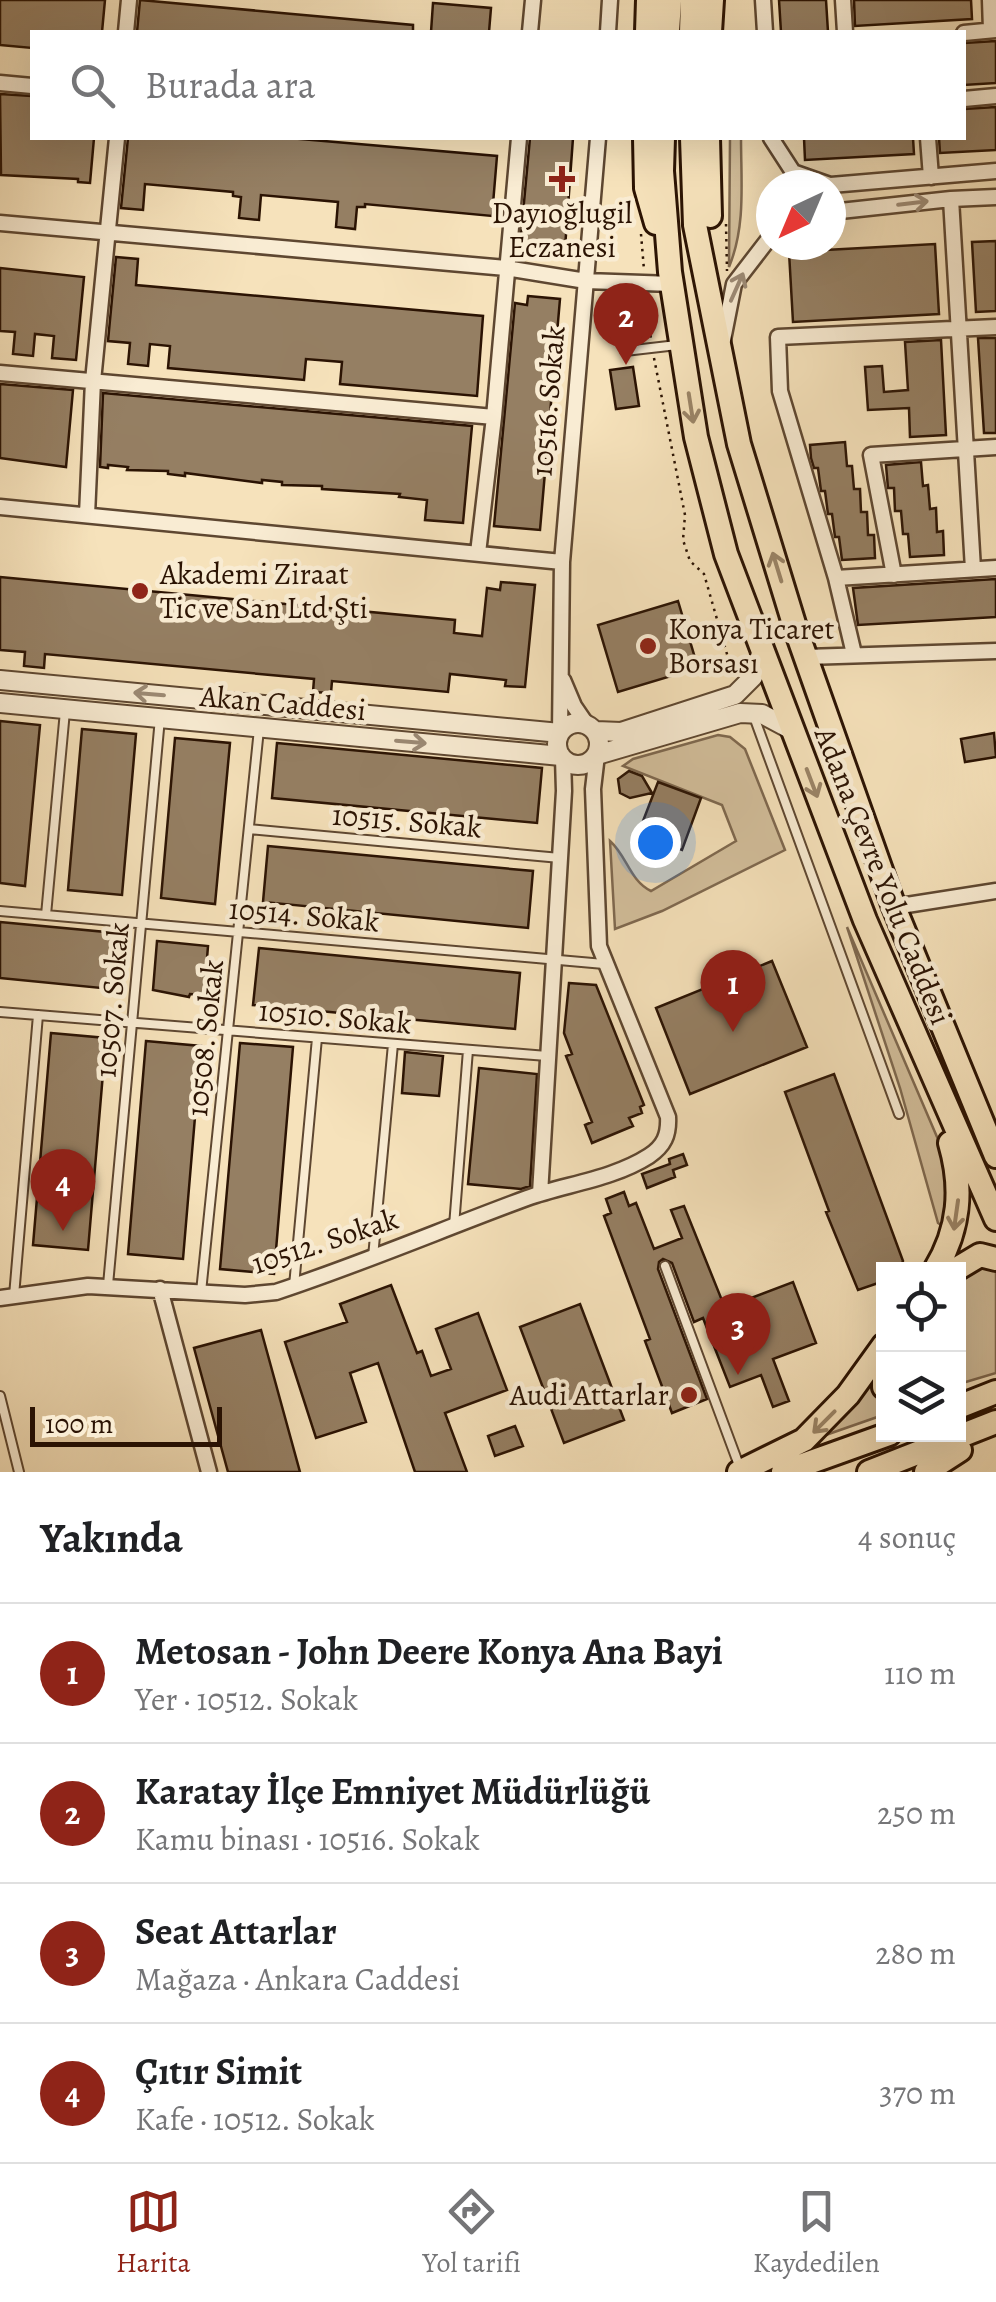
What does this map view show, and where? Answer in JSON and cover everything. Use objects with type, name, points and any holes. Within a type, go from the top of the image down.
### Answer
[{"type":"highway","points":[[647,30],[648,0]]},
{"type":"highway","points":[[668,30],[670,0]]},
{"type":"highway","points":[[690,30],[692,0]]},
{"type":"highway","points":[[710,30],[712,0]]},
{"type":"highway","points":[[645,140],[646,188],[671,278]]},
{"type":"highway","name":"Adana Çevre Yolu Caddesi","points":[[663,140],[671,278],[696,437],[726,554],[865,920],[996,1219]]},
{"type":"highway","name":"Adana Çevre Yolu Caddesi","points":[[692,140],[696,225],[739,444],[806,657],[894,907],[996,1156]]},
{"type":"highway","points":[[708,140],[710,289]]},
{"type":"highway","points":[[923,1053],[958,1174],[955,1230],[939,1262]]},
{"type":"highway","points":[[966,1086],[996,1136]]},
{"type":"highway","points":[[966,1263],[980,1255],[996,1259]]},
{"type":"highway","points":[[740,1471],[797,1446],[825,1422],[879,1352]]},
{"type":"highway","points":[[966,1393],[996,1389]]},
{"type":"highway","points":[[966,1403],[996,1389]]},
{"type":"highway","points":[[869,1472],[996,1426]]},
{"type":"highway","points":[[926,1472],[996,1426]]},
{"type":"highway","points":[[782,1472],[876,1438]]},
{"type":"street","points":[[126,30],[129,0]]},
{"type":"street","points":[[530,30],[533,0]]},
{"type":"street","points":[[608,30],[610,0]]},
{"type":"street","points":[[763,0],[764,30]]},
{"type":"street","points":[[843,0],[845,30]]},
{"type":"street","points":[[966,33],[994,30],[990,0]]},
{"type":"street","points":[[0,83],[30,86]]},
{"type":"street","points":[[966,98],[996,96]]},
{"type":"street","points":[[86,515],[93,381],[116,140]]},
{"type":"street","points":[[478,554],[519,140]]},
{"type":"street","name":"10516. Sokak","points":[[560,733],[562,562],[598,140]]},
{"type":"street","points":[[772,140],[791,170]]},
{"type":"street","points":[[928,140],[931,177]]},
{"type":"street","points":[[846,184],[996,171]]},
{"type":"street","points":[[846,210],[996,197]]},
{"type":"street","points":[[950,199],[974,570]]},
{"type":"street","points":[[0,223],[506,268],[586,281],[644,283],[671,278]]},
{"type":"street","points":[[722,346],[734,284],[756,255]]},
{"type":"street","points":[[854,654],[836,578],[780,391],[778,337],[996,327]]},
{"type":"street","points":[[0,373],[494,417]]},
{"type":"street","points":[[894,575],[870,455],[996,446]]},
{"type":"street","points":[[0,506],[562,562]]},
{"type":"street","points":[[836,578],[996,568]]},
{"type":"street","points":[[540,1194],[565,774],[557,746],[560,733],[570,724],[621,732],[735,696],[753,678],[762,651]]},
{"type":"street","points":[[806,657],[996,651]]},
{"type":"street","points":[[560,670],[574,706],[600,745],[596,756]]},
{"type":"street","name":"Akan Caddesi","points":[[0,680],[560,733]]},
{"type":"street","name":"Akan Caddesi","points":[[0,703],[562,757]]},
{"type":"street","points":[[562,757],[571,764],[582,765],[596,756],[730,715],[752,712],[774,718],[792,730]]},
{"type":"street","name":"10512. Sokak","points":[[7,1297],[71,1286],[108,1285],[261,1295],[540,1194],[585,1182],[644,1159],[662,1145],[667,1137],[668,1117],[604,964],[598,932],[596,756]]},
{"type":"street","points":[[894,907],[996,891]]},
{"type":"street","points":[[160,1288],[209,1472]]},
{"type":"lane","points":[[625,351],[682,345]]},
{"type":"lane","points":[[46,915],[66,710]]},
{"type":"lane","points":[[752,712],[899,1114]]},
{"type":"lane","name":"10507. Sokak","points":[[108,1285],[160,718]]},
{"type":"lane","name":"10508. Sokak","points":[[202,1292],[259,729]]},
{"type":"lane","name":"10515. Sokak","points":[[249,829],[560,858]]},
{"type":"lane","name":"10514. Sokak","points":[[0,912],[604,964]]},
{"type":"lane","name":"10510. Sokak","points":[[0,1012],[547,1056]]},
{"type":"lane","points":[[7,1297],[38,1015]]},
{"type":"lane","points":[[294,1286],[317,1038]]},
{"type":"lane","points":[[373,1257],[393,1044]]},
{"type":"lane","points":[[454,1226],[468,1050]]},
{"type":"lane","points":[[665,1266],[740,1471]]},
{"type":"lane","points":[[0,1396],[19,1472]]},
{"type":"path","points":[[639,221],[652,348],[686,515],[684,540],[690,561],[704,574],[734,673],[731,687],[735,696]]},
{"type":"shaded area","points":[[730,140],[741,140],[740,220],[729,267]]},
{"type":"shaded area","points":[[718,735],[730,737],[745,749],[785,850],[662,911],[615,929],[610,841],[638,881],[651,891],[736,841],[722,805],[623,766],[633,759]]},
{"type":"shaded area","points":[[847,927],[940,1144],[948,1173],[946,1228],[938,1223],[900,1088]]},
{"type":"shaded area","points":[[985,1265],[996,1272],[996,1373],[966,1382],[966,1274],[970,1268]]},
{"type":"shaded area","points":[[876,1369],[876,1417],[820,1437]]},
{"type":"building","points":[[0,0],[105,0],[102,30],[30,30],[30,48],[0,45]]},
{"type":"building","points":[[140,0],[413,25],[413,30],[137,30]]},
{"type":"building","points":[[779,0],[826,0],[828,30],[781,30]]},
{"type":"building","points":[[854,0],[971,0],[972,19],[855,26]]},
{"type":"building","points":[[433,3],[491,8],[489,30],[431,30]]},
{"type":"building","points":[[996,41],[996,83],[966,85],[966,43]]},
{"type":"building","points":[[0,94],[30,96],[30,140],[94,140],[90,183],[1,175]]},
{"type":"building","points":[[996,107],[996,150],[940,153],[939,140],[966,140],[966,109]]},
{"type":"building","points":[[128,140],[312,140],[497,156],[492,216],[365,204],[357,207],[355,229],[336,227],[338,202],[261,195],[259,220],[239,218],[241,197],[233,196],[233,192],[145,184],[143,210],[121,208]]},
{"type":"building","points":[[530,140],[573,140],[565,248],[520,245]]},
{"type":"building","points":[[804,140],[913,140],[914,154],[805,160]]},
{"type":"building","points":[[996,241],[996,311],[976,312],[972,242]]},
{"type":"building","points":[[935,244],[939,314],[793,322],[789,260],[846,260],[846,249]]},
{"type":"building","points":[[116,257],[138,259],[136,285],[483,316],[477,396],[340,384],[342,362],[306,359],[304,380],[168,368],[170,346],[150,344],[148,366],[128,364],[130,343],[108,341]]},
{"type":"building","points":[[0,268],[84,277],[76,360],[52,358],[54,336],[35,334],[33,356],[13,354],[15,332],[0,331]]},
{"type":"building","points":[[528,296],[560,299],[540,530],[494,526],[515,303],[527,305]]},
{"type":"building","points":[[978,338],[996,338],[996,433],[984,433]]},
{"type":"building","points":[[941,340],[946,435],[910,437],[909,408],[868,410],[865,367],[882,366],[884,392],[908,390],[905,342]]},
{"type":"building","points":[[633,367],[639,406],[616,409],[610,370]]},
{"type":"building","points":[[0,384],[73,390],[66,467],[0,458]]},
{"type":"building","points":[[103,393],[472,426],[463,523],[425,520],[427,500],[399,497],[400,494],[100,467]]},
{"type":"building","points":[[845,442],[854,489],[860,489],[861,512],[867,512],[868,535],[874,535],[875,558],[842,560],[839,537],[835,537],[832,514],[828,514],[825,491],[821,491],[818,468],[814,468],[811,458],[810,445]]},
{"type":"building","points":[[921,462],[930,509],[936,508],[937,532],[943,531],[944,555],[910,557],[901,511],[895,511],[894,488],[888,488],[886,465]]},
{"type":"building","points":[[0,577],[455,620],[454,633],[482,636],[487,588],[500,590],[501,582],[535,585],[525,687],[505,686],[506,680],[450,674],[448,692],[332,681],[331,693],[313,692],[314,679],[45,654],[44,668],[24,666],[25,652],[0,650]]},
{"type":"building","points":[[996,579],[996,617],[858,625],[853,588]]},
{"type":"building","name":"Konya Ticaret Borsası","points":[[678,601],[698,668],[618,692],[598,625]]},
{"type":"building","points":[[0,721],[40,725],[25,886],[0,883]]},
{"type":"building","points":[[82,729],[136,734],[122,895],[68,890]]},
{"type":"building","points":[[994,733],[996,757],[965,762],[961,739]]},
{"type":"building","points":[[175,738],[230,743],[215,904],[161,898]]},
{"type":"building","points":[[277,743],[542,768],[537,823],[272,798]]},
{"type":"building","points":[[629,771],[642,776],[652,793],[630,798],[620,793],[618,779]]},
{"type":"building","points":[[658,782],[701,798],[682,850],[638,834]]},
{"type":"building","points":[[268,846],[533,871],[528,928],[263,902]]},
{"type":"building","points":[[0,922],[116,933],[111,989],[0,978]]},
{"type":"building","points":[[157,941],[208,946],[204,995],[189,997],[153,990]]},
{"type":"building","points":[[259,948],[520,973],[515,1029],[253,1005]]},
{"type":"building","points":[[772,961],[807,1047],[690,1094],[656,1008]]},
{"type":"building","points":[[569,983],[596,985],[644,1105],[640,1107],[642,1113],[629,1118],[633,1126],[592,1143],[585,1125],[592,1122],[566,1056],[572,1054],[564,1033]]},
{"type":"building","points":[[51,1033],[106,1038],[88,1250],[33,1245]]},
{"type":"building","points":[[146,1041],[201,1046],[183,1259],[128,1254]]},
{"type":"building","points":[[240,1043],[293,1047],[274,1274],[220,1269]]},
{"type":"building","points":[[405,1052],[443,1056],[439,1096],[402,1093]]},
{"type":"building","points":[[479,1068],[537,1074],[530,1186],[521,1189],[468,1184]]},
{"type":"building","points":[[834,1074],[903,1261],[876,1262],[876,1284],[858,1290],[826,1212],[829,1211],[785,1092]]},
{"type":"building","points":[[683,1154],[687,1165],[673,1170],[675,1177],[647,1188],[642,1174],[670,1164],[669,1159]]},
{"type":"building","points":[[624,1192],[629,1206],[636,1203],[654,1249],[682,1238],[671,1210],[684,1206],[725,1308],[793,1282],[816,1343],[773,1359],[789,1401],[773,1407],[761,1375],[730,1387],[703,1318],[694,1322],[672,1263],[663,1259],[658,1269],[707,1399],[672,1413],[645,1341],[650,1339],[604,1216],[611,1213],[606,1199]]},
{"type":"building","points":[[391,1285],[417,1353],[422,1351],[431,1376],[451,1369],[436,1329],[478,1313],[507,1390],[445,1413],[467,1472],[415,1472],[378,1363],[350,1373],[366,1422],[316,1438],[285,1342],[347,1322],[340,1304]]},
{"type":"building","points":[[580,1304],[624,1420],[564,1443],[520,1327]]},
{"type":"building","points":[[261,1330],[300,1472],[228,1472],[194,1348]]},
{"type":"building","points":[[515,1426],[523,1446],[495,1456],[488,1436]]},
{"type":"place","name":"Dayıoğlugil Eczanesi","points":[[562,179]]},
{"type":"place","name":"Karatay İlçe Emniyet Müdürlüğü","points":[[626,365]]},
{"type":"place","name":"Akademi Ziraat Tic ve San Ltd Şti","points":[[140,591]]},
{"type":"place","name":"Konya Ticaret Borsası","points":[[648,646]]},
{"type":"place","name":"Metosan - John Deere Konya Ana Bayi","points":[[733,1032]]},
{"type":"place","name":"Çıtır Simit","points":[[63,1231]]},
{"type":"place","name":"Seat Attarlar","points":[[738,1375]]},
{"type":"place","name":"Audi Attarlar","points":[[689,1395]]}]
